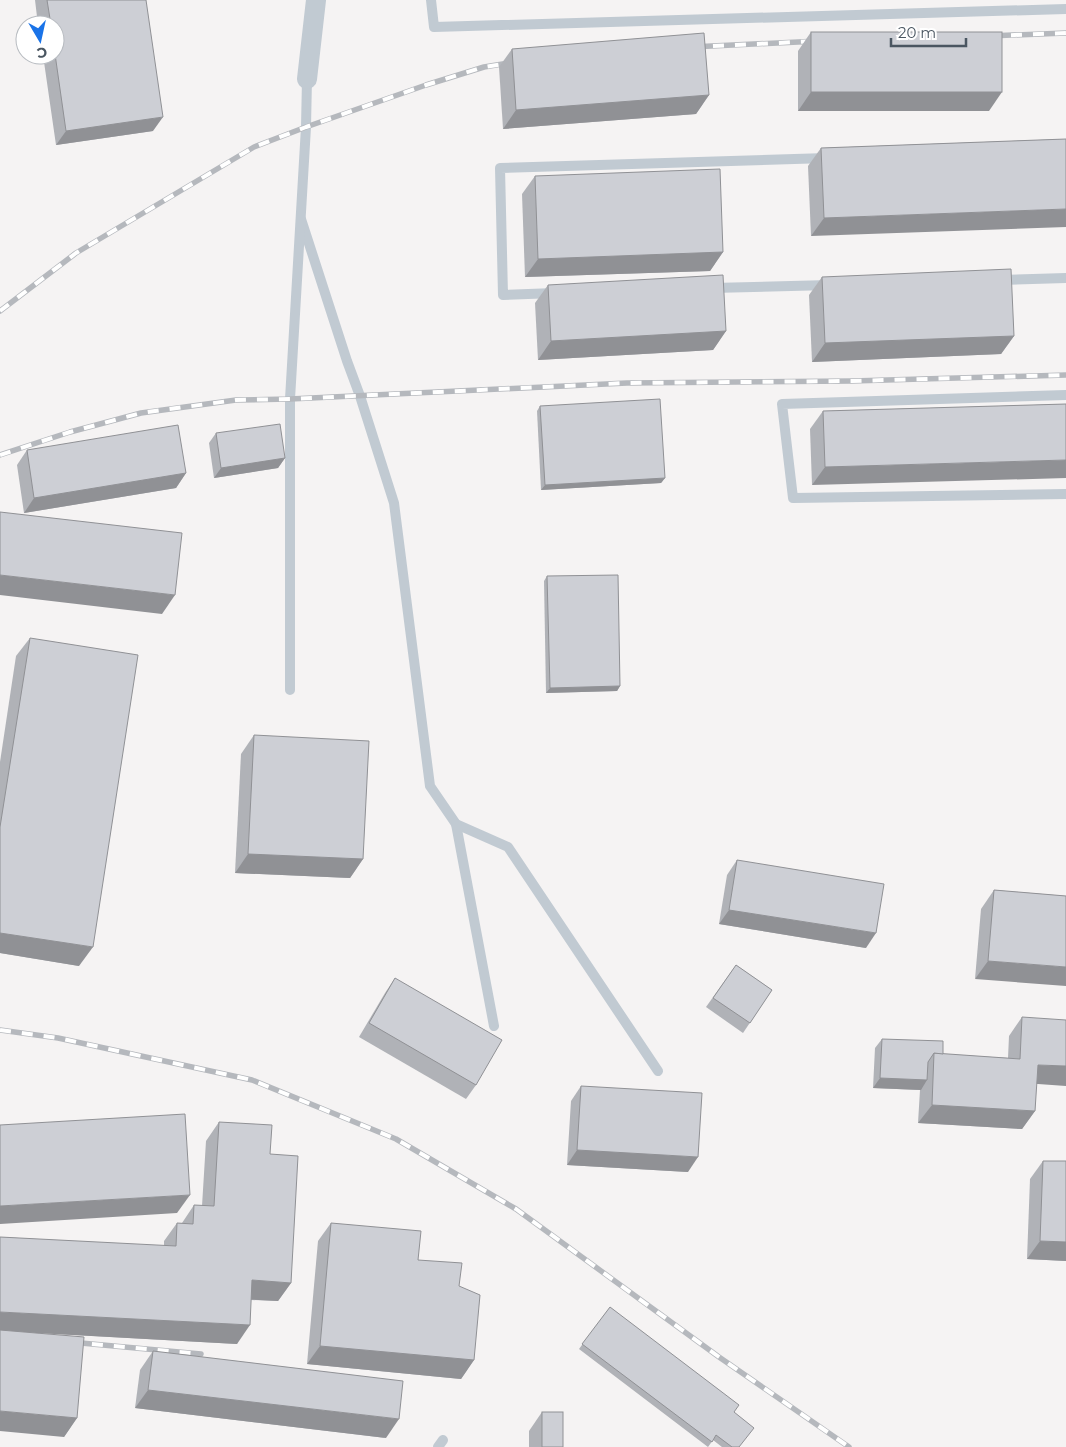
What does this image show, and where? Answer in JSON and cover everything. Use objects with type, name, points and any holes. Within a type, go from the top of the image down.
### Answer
[{"type":"street","points":[[308,79],[316,0]]},
{"type":"lane","points":[[431,0],[434,27],[1066,9]]},
{"type":"lane","points":[[290,690],[290,399],[308,79]]},
{"type":"lane","points":[[562,293],[503,295],[500,168],[838,157]]},
{"type":"lane","points":[[301,219],[394,503],[430,786],[456,824],[494,1026]]},
{"type":"lane","points":[[987,280],[1066,278]]},
{"type":"lane","points":[[700,289],[839,284]]},
{"type":"lane","points":[[1066,394],[782,404],[793,498],[1066,494]]},
{"type":"lane","points":[[456,824],[508,847],[658,1071]]},
{"type":"building","points":[[47,0],[146,0],[163,117],[66,131],[57,65],[65,65],[65,15],[49,15]]},
{"type":"building","points":[[811,32],[1002,32],[1002,92],[811,92]]},
{"type":"building","points":[[704,33],[709,95],[516,110],[512,49]]},
{"type":"building","points":[[1066,139],[1066,209],[824,218],[821,148]]},
{"type":"building","points":[[720,169],[723,252],[538,259],[535,176]]},
{"type":"building","points":[[1011,269],[1014,336],[825,343],[822,277]]},
{"type":"building","points":[[723,275],[726,331],[551,341],[548,285]]},
{"type":"building","points":[[660,399],[665,478],[545,485],[540,406]]},
{"type":"building","points":[[1066,404],[1066,460],[825,467],[823,411]]},
{"type":"building","points":[[280,424],[285,458],[221,468],[216,433]]},
{"type":"building","points":[[178,425],[186,473],[34,498],[27,450]]},
{"type":"building","points":[[0,512],[182,533],[175,595],[0,575]]},
{"type":"building","points":[[618,575],[620,686],[550,688],[547,576]]},
{"type":"building","points":[[30,638],[138,655],[93,947],[0,933],[0,827]]},
{"type":"building","points":[[254,735],[369,741],[363,859],[248,854]]},
{"type":"building","points":[[737,860],[884,884],[876,933],[729,910]]},
{"type":"building","points":[[994,890],[1066,896],[1066,967],[988,961]]},
{"type":"building","points":[[736,965],[772,990],[750,1023],[713,998]]},
{"type":"building","points":[[395,978],[502,1040],[476,1085],[369,1023]]},
{"type":"building","points":[[1022,1017],[1066,1020],[1066,1066],[1038,1065],[1035,1111],[932,1105],[934,1053],[1020,1059]]},
{"type":"building","points":[[882,1039],[943,1041],[943,1054],[934,1053],[928,1062],[927,1080],[880,1078]]},
{"type":"building","points":[[581,1086],[702,1093],[698,1157],[577,1150]]},
{"type":"building","points":[[185,1114],[190,1195],[0,1206],[0,1125]]},
{"type":"building","points":[[219,1122],[272,1125],[270,1154],[298,1156],[291,1283],[252,1280],[250,1325],[0,1312],[0,1237],[176,1246],[177,1223],[193,1224],[194,1205],[214,1206]]},
{"type":"building","points":[[1043,1161],[1066,1161],[1066,1242],[1040,1241]]},
{"type":"building","points":[[331,1223],[421,1231],[418,1260],[462,1263],[459,1286],[480,1295],[474,1360],[320,1346]]},
{"type":"building","points":[[610,1307],[739,1405],[734,1412],[754,1428],[739,1447],[732,1447],[716,1435],[712,1442],[582,1344]]},
{"type":"building","points":[[0,1330],[84,1337],[77,1418],[0,1411]]},
{"type":"building","points":[[153,1351],[403,1381],[399,1419],[148,1390]]},
{"type":"building","points":[[542,1412],[563,1412],[563,1447],[542,1447]]},
{"type":"railway","points":[[989,36],[1066,33]]},
{"type":"railway","points":[[691,47],[819,41]]},
{"type":"railway","points":[[0,311],[76,253],[254,147],[426,85],[484,67],[515,62]]},
{"type":"railway","points":[[0,455],[70,432],[141,413],[236,400],[627,383],[852,381],[1066,375]]},
{"type":"railway","points":[[0,1030],[58,1038],[252,1080],[396,1139],[516,1209],[719,1357],[849,1447]]},
{"type":"railway","points":[[70,1342],[201,1354]]}]
